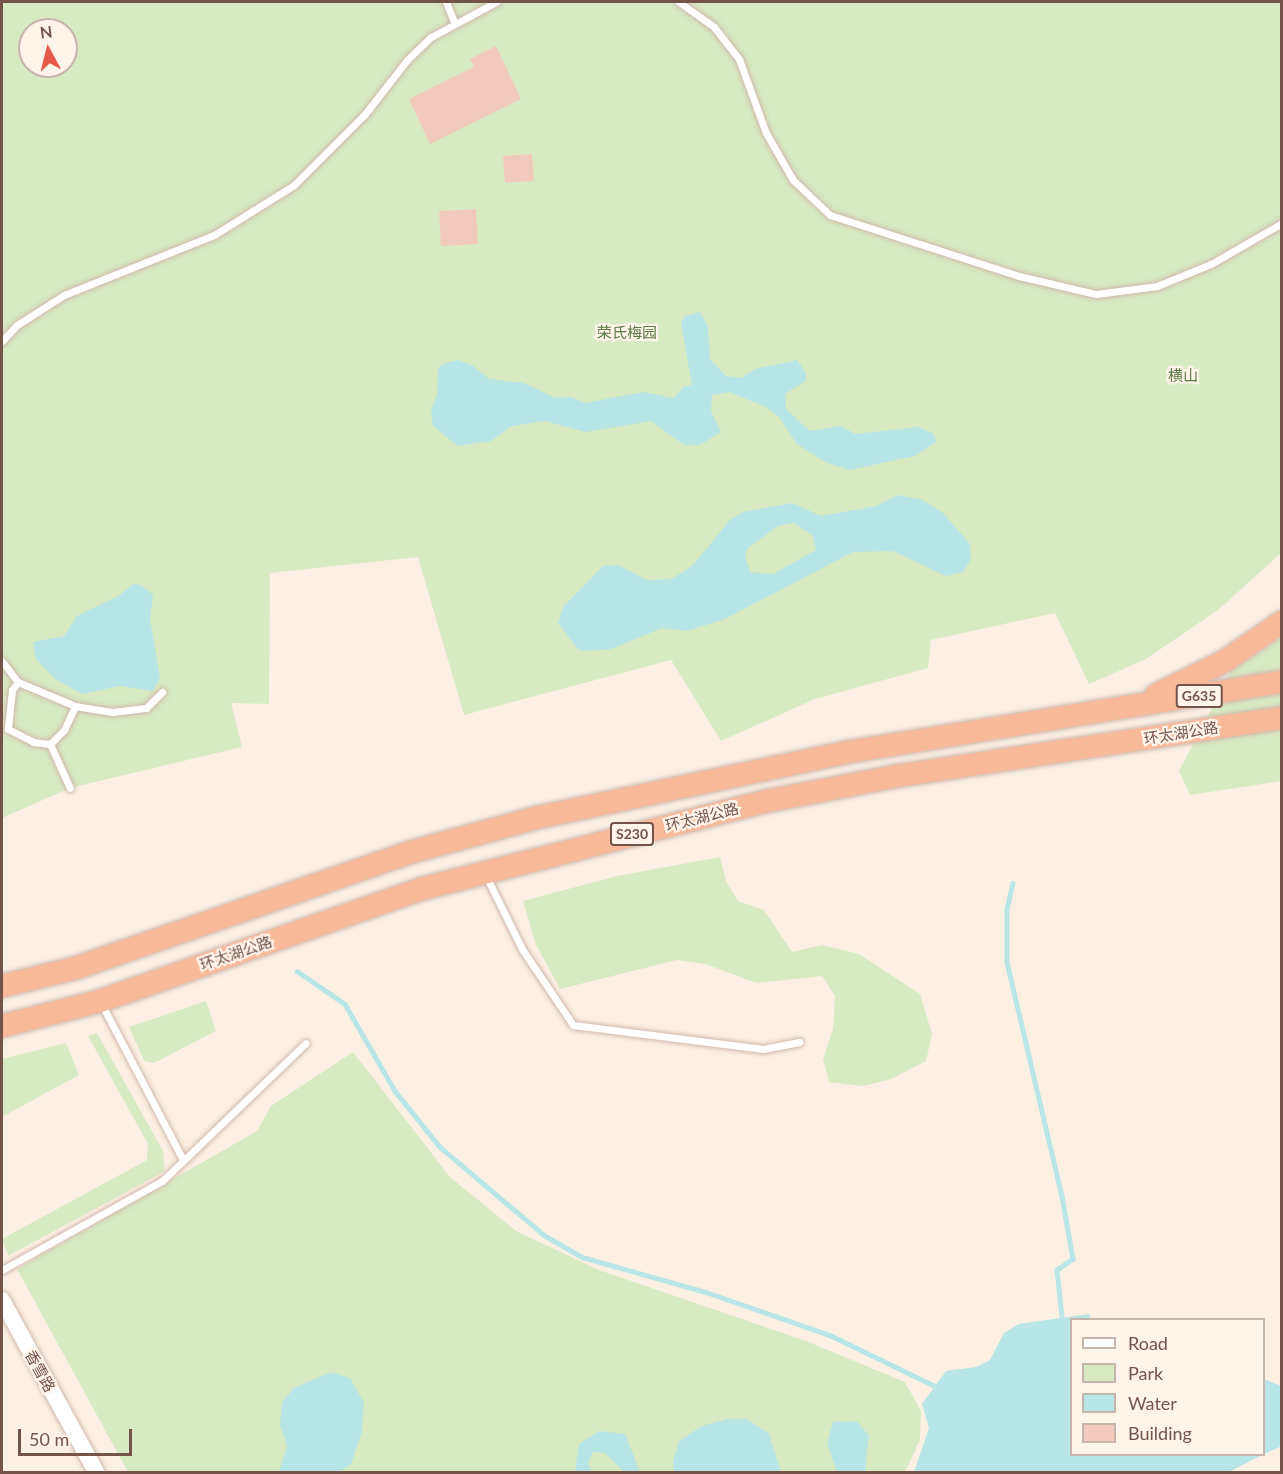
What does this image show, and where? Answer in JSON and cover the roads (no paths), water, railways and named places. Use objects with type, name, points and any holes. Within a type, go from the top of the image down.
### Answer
[{"type":"highway","points":[[1117,710],[1206,671],[1281,622]]},
{"type":"highway","name":"G635","points":[[1117,710],[1281,682]]},
{"type":"highway","name":"S230","points":[[2,986],[76,968],[411,852],[535,818],[848,752],[1117,710]]},
{"type":"highway","name":"环太湖公路","points":[[2,1026],[100,1001],[421,889],[484,871],[779,799],[897,776],[1281,718]]},
{"type":"street","name":"香雪路","points":[[2,1300],[96,1473]]},
{"type":"lane","points":[[446,2],[454,22]]},
{"type":"lane","points":[[2,341],[17,325],[64,295],[214,235],[294,185],[388,89],[407,60],[454,22],[496,2]]},
{"type":"lane","points":[[679,2],[714,27],[739,59],[766,133],[794,180],[830,215],[1019,276],[1096,294],[1157,286],[1211,264],[1281,223]]},
{"type":"lane","points":[[2,661],[18,682],[75,706],[113,712],[146,708],[162,692]]},
{"type":"lane","points":[[18,682],[12,690],[8,729],[33,742],[50,744]]},
{"type":"lane","points":[[50,744],[64,730],[75,706]]},
{"type":"lane","points":[[50,744],[70,788]]},
{"type":"lane","points":[[484,871],[522,949],[573,1026],[763,1048],[799,1042]]},
{"type":"lane","points":[[100,1001],[183,1161]]},
{"type":"lane","points":[[2,1270],[162,1181],[306,1043]]},
{"type":"water","points":[[700,312],[708,326],[710,359],[726,376],[741,378],[755,369],[797,360],[806,373],[806,381],[785,394],[786,409],[810,431],[841,426],[855,434],[919,427],[934,434],[936,442],[915,456],[849,470],[825,462],[797,444],[779,417],[766,407],[729,392],[712,395],[711,411],[721,432],[700,445],[684,445],[651,421],[585,432],[545,421],[512,426],[491,441],[458,446],[433,426],[431,410],[437,395],[438,370],[442,364],[458,360],[472,365],[489,379],[524,383],[553,397],[571,397],[585,403],[643,392],[674,398],[684,386],[692,385],[681,323],[685,316]]},
{"type":"water","points":[[898,495],[923,500],[943,513],[970,544],[971,559],[963,572],[946,576],[893,551],[853,552],[725,619],[687,631],[662,628],[611,649],[585,651],[578,649],[558,623],[563,607],[603,566],[618,565],[647,580],[672,579],[693,565],[730,520],[743,512],[792,503],[821,516],[876,506]],"holes":[[[794,523],[813,536],[816,550],[773,574],[750,572],[745,556],[748,548],[778,526]]]},
{"type":"water","points":[[133,584],[141,585],[153,595],[150,619],[160,678],[153,691],[120,686],[82,694],[54,678],[36,659],[33,642],[64,636],[77,616],[120,595]]},
{"type":"water","points":[[1089,1314],[1091,1318],[1070,1318],[1070,1456],[1260,1456],[1229,1472],[914,1472],[929,1428],[922,1404],[946,1371],[976,1367],[990,1360],[1004,1333],[1019,1324]]},
{"type":"water","points":[[331,1372],[350,1378],[364,1403],[362,1432],[351,1464],[340,1472],[279,1472],[287,1446],[280,1425],[282,1402],[294,1388]]},
{"type":"water","points":[[1265,1379],[1281,1386],[1282,1446],[1265,1454]]},
{"type":"water","points":[[727,1419],[747,1419],[769,1434],[781,1472],[674,1472],[673,1461],[679,1441],[702,1426]]},
{"type":"water","points":[[856,1421],[869,1435],[865,1472],[837,1472],[827,1443],[833,1422]]},
{"type":"water","points":[[599,1431],[625,1434],[640,1472],[624,1472],[605,1453],[593,1452],[588,1462],[592,1472],[575,1472],[579,1444]]},
{"type":"waterway","points":[[1013,883],[1007,909],[1007,962],[1062,1196],[1073,1259],[1057,1270],[1062,1317]]},
{"type":"waterway","points":[[297,971],[345,1004],[395,1091],[440,1147],[544,1235],[582,1257],[706,1292],[832,1336],[935,1386]]},
{"type":"park label","name":"荣氏梅园","points":[[627,333]]},
{"type":"park label","name":"横山","points":[[1183,376]]}]
